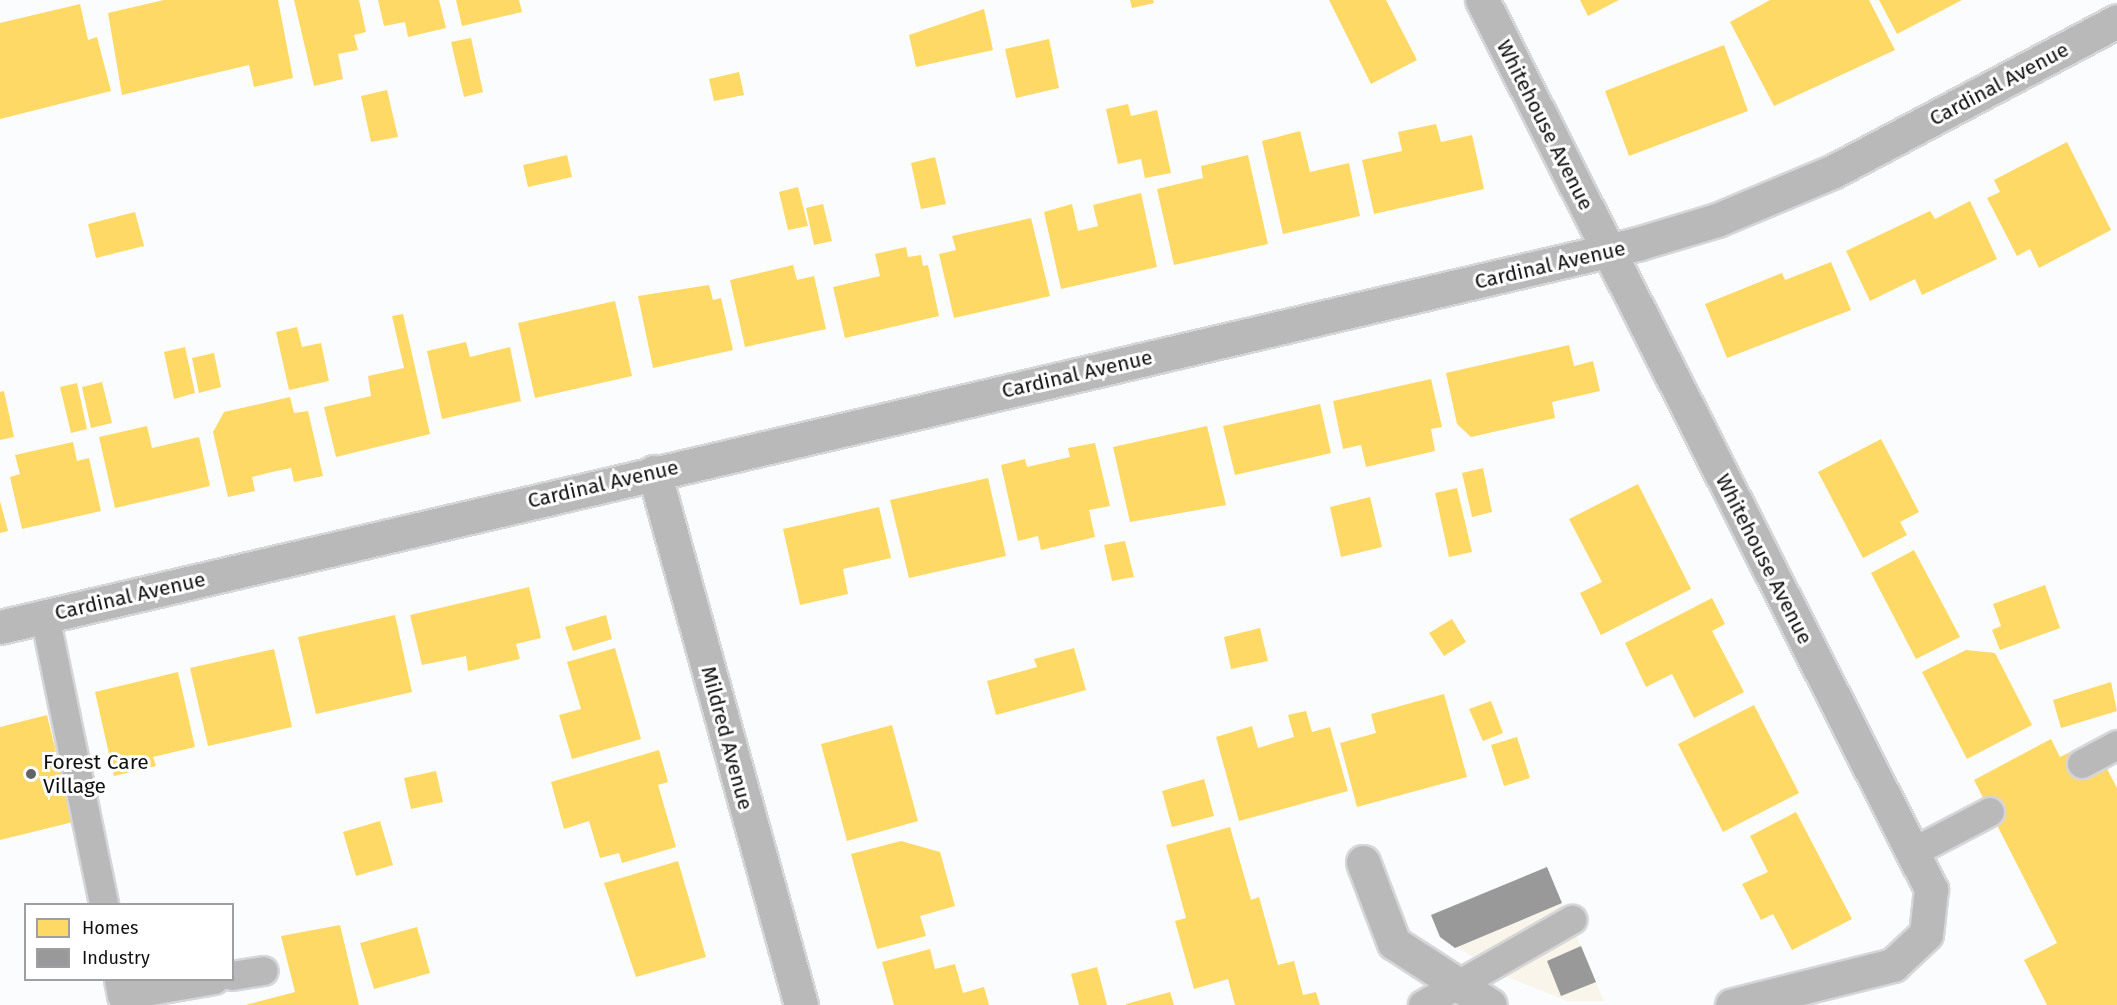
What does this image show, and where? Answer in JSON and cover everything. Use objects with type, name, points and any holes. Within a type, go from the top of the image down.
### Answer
[{"type":"street","name":"Whitehouse Avenue","points":[[1482,0],[1930,889],[1932,911],[1926,934],[1911,951],[1893,965],[1732,1005]]},
{"type":"street","name":"Cardinal Avenue","points":[[0,627],[654,472],[1609,252],[1717,220],[1834,171],[2117,21]]},
{"type":"street","name":"Mildred Avenue","points":[[654,472],[801,1005]]},
{"type":"street","points":[[1362,862],[1394,943],[1452,986],[1490,1005]]},
{"type":"lane","points":[[45,616],[104,903]]},
{"type":"lane","points":[[2082,764],[2117,745]]},
{"type":"lane","points":[[1912,853],[1990,812]]},
{"type":"lane","points":[[1423,1005],[1452,986],[1572,920]]},
{"type":"lane","points":[[234,976],[264,971]]},
{"type":"lane","points":[[119,981],[122,996],[209,981]]},
{"type":"shaded area","points":[[1547,867],[1604,1001],[1567,1001],[1502,975],[1440,937],[1431,915]]},
{"type":"building: Homes","points":[[164,0],[278,0],[293,78],[254,87],[249,65],[122,95],[108,13]]},
{"type":"building: Homes","points":[[294,0],[359,0],[366,32],[354,35],[358,50],[338,54],[343,79],[314,86]]},
{"type":"building: Homes","points":[[378,0],[439,0],[446,28],[408,37],[405,22],[384,26]]},
{"type":"building: Homes","points":[[456,0],[519,0],[522,12],[462,26]]},
{"type":"building: Homes","points":[[1130,0],[1153,0],[1154,3],[1132,8]]},
{"type":"building: Homes","points":[[1329,0],[1386,0],[1417,60],[1371,84]]},
{"type":"building: Homes","points":[[1580,0],[1619,0],[1588,16]]},
{"type":"building: Homes","points":[[1770,0],[1869,0],[1895,50],[1774,106],[1730,22]]},
{"type":"building: Homes","points":[[1879,0],[1962,0],[1897,34]]},
{"type":"building: Homes","points":[[80,4],[88,40],[97,37],[111,91],[0,119],[0,23]]},
{"type":"building: Homes","points":[[984,9],[993,50],[916,67],[909,35]]},
{"type":"building: Homes","points":[[471,38],[483,92],[464,97],[451,42]]},
{"type":"building: Homes","points":[[1049,39],[1059,88],[1016,98],[1005,49]]},
{"type":"building: Homes","points":[[1724,45],[1748,111],[1629,156],[1605,91]]},
{"type":"building: Homes","points":[[739,72],[744,95],[714,101],[709,79]]},
{"type":"building: Homes","points":[[387,90],[398,137],[371,142],[361,96]]},
{"type":"building: Homes","points":[[1128,104],[1131,116],[1157,110],[1171,173],[1145,178],[1141,159],[1118,164],[1106,109]]},
{"type":"building: Homes","points":[[1436,124],[1441,142],[1472,135],[1484,189],[1374,214],[1362,160],[1402,151],[1398,132]]},
{"type":"building: Homes","points":[[1300,131],[1310,172],[1349,163],[1360,216],[1283,234],[1262,141]]},
{"type":"building: Homes","points":[[2067,142],[2111,230],[2039,268],[2030,249],[2017,256],[1987,198],[2000,192],[1994,180]]},
{"type":"building: Homes","points":[[567,155],[572,177],[528,187],[523,165]]},
{"type":"building: Homes","points":[[1248,155],[1268,244],[1174,265],[1157,189],[1203,178],[1201,166]]},
{"type":"building: Homes","points":[[935,157],[946,204],[921,209],[911,163]]},
{"type":"building: Homes","points":[[798,187],[808,226],[788,230],[779,192]]},
{"type":"building: Homes","points":[[1141,193],[1157,267],[1061,289],[1044,212],[1072,204],[1078,231],[1098,226],[1093,205]]},
{"type":"building: Homes","points":[[1970,201],[1997,259],[1922,295],[1915,279],[1870,301],[1846,251],[1930,211],[1935,219]]},
{"type":"building: Homes","points":[[823,204],[832,241],[814,245],[806,208]]},
{"type":"building: Homes","points":[[135,212],[144,246],[96,258],[88,224]]},
{"type":"building: Homes","points":[[1031,218],[1050,296],[954,318],[939,254],[956,250],[952,236]]},
{"type":"building: Homes","points":[[906,247],[908,257],[921,255],[923,266],[928,265],[939,316],[845,338],[833,287],[880,276],[875,254]]},
{"type":"building: Homes","points":[[1831,262],[1851,310],[1727,358],[1705,304],[1782,273],[1785,280]]},
{"type":"building: Homes","points":[[793,265],[797,280],[814,276],[826,329],[745,347],[730,280]]},
{"type":"building: Homes","points":[[709,285],[713,300],[721,298],[733,350],[653,368],[638,296]]},
{"type":"building: Homes","points":[[615,301],[632,376],[535,398],[518,323]]},
{"type":"building: Homes","points":[[403,314],[430,434],[336,457],[324,407],[371,396],[368,376],[404,368],[392,316]]},
{"type":"building: Homes","points":[[297,327],[302,347],[321,343],[329,381],[289,390],[276,332]]},
{"type":"building: Homes","points":[[466,342],[470,357],[510,347],[521,401],[442,419],[427,351]]},
{"type":"building: Homes","points":[[1569,345],[1574,366],[1593,361],[1600,391],[1552,402],[1555,418],[1471,437],[1457,424],[1446,373]]},
{"type":"building: Homes","points":[[185,347],[195,393],[174,399],[164,352]]},
{"type":"building: Homes","points":[[214,353],[221,387],[199,393],[192,358]]},
{"type":"building: Homes","points":[[1431,379],[1442,427],[1431,429],[1435,451],[1366,467],[1361,445],[1343,449],[1333,401]]},
{"type":"building: Homes","points":[[102,382],[112,423],[91,428],[82,387]]},
{"type":"building: Homes","points":[[77,383],[87,429],[71,433],[60,387]]},
{"type":"building: Homes","points":[[4,391],[14,437],[0,440],[0,392]]},
{"type":"building: Homes","points":[[290,397],[294,413],[308,411],[323,476],[294,482],[291,468],[272,472],[252,477],[255,491],[228,497],[213,432],[224,412]]},
{"type":"building: Homes","points":[[1320,404],[1331,453],[1235,475],[1223,426]]},
{"type":"building: Homes","points":[[147,426],[152,448],[199,437],[210,486],[115,508],[99,437]]},
{"type":"building: Homes","points":[[1207,426],[1226,505],[1130,522],[1113,447]]},
{"type":"building: Homes","points":[[1881,439],[1919,512],[1900,522],[1907,535],[1863,558],[1818,472]]},
{"type":"building: Homes","points":[[73,442],[77,461],[89,458],[101,511],[22,529],[10,477],[20,474],[15,455]]},
{"type":"building: Homes","points":[[1095,443],[1110,506],[1089,510],[1095,537],[1041,550],[1038,536],[1018,541],[1001,465],[1025,459],[1027,467],[1070,457],[1068,448]]},
{"type":"building: Homes","points":[[1483,468],[1492,512],[1472,517],[1462,473]]},
{"type":"building: Homes","points":[[988,478],[1006,556],[909,578],[890,500]]},
{"type":"building: Homes","points":[[1638,484],[1691,589],[1601,635],[1580,593],[1602,582],[1569,519]]},
{"type":"building: Homes","points":[[1457,488],[1472,552],[1449,557],[1435,493]]},
{"type":"building: Homes","points":[[1370,497],[1382,547],[1341,557],[1330,507]]},
{"type":"building: Homes","points":[[0,501],[8,531],[0,533]]},
{"type":"building: Homes","points":[[879,507],[891,558],[843,569],[848,594],[800,605],[783,529]]},
{"type":"building: Homes","points":[[1125,541],[1134,577],[1112,581],[1104,545]]},
{"type":"building: Homes","points":[[1914,550],[1960,637],[1916,659],[1871,573]]},
{"type":"building: Homes","points":[[2045,585],[2060,628],[2000,650],[1992,630],[2001,626],[1993,604]]},
{"type":"building: Homes","points":[[529,587],[541,638],[516,644],[520,659],[468,671],[466,656],[422,665],[410,615]]},
{"type":"building: Homes","points":[[1712,598],[1725,624],[1712,631],[1744,692],[1694,718],[1672,674],[1646,687],[1625,643]]},
{"type":"building: Homes","points":[[395,615],[412,692],[316,714],[298,637]]},
{"type":"building: Homes","points":[[606,615],[612,639],[573,651],[565,627]]},
{"type":"building: Homes","points":[[1452,619],[1466,642],[1444,656],[1429,633]]},
{"type":"building: Homes","points":[[1260,628],[1268,661],[1231,669],[1224,637]]},
{"type":"building: Homes","points":[[615,648],[641,739],[572,759],[559,715],[581,709],[567,662]]},
{"type":"building: Homes","points":[[1074,648],[1086,690],[996,715],[987,681],[1037,667],[1034,659]]},
{"type":"building: Homes","points":[[274,649],[292,727],[208,746],[190,668]]},
{"type":"building: Homes","points":[[1966,650],[1995,653],[2032,725],[1967,759],[1922,672]]},
{"type":"building: Homes","points":[[178,672],[195,747],[153,757],[156,766],[114,776],[95,692]]},
{"type":"building: Homes","points":[[2111,682],[2117,711],[2061,728],[2053,700]]},
{"type":"building: Homes","points":[[1444,694],[1467,777],[1357,807],[1340,743],[1376,733],[1371,714]]},
{"type":"building: Homes","points":[[1491,701],[1503,733],[1483,741],[1469,709]]},
{"type":"building: Homes","points":[[1754,705],[1799,793],[1723,832],[1678,744]]},
{"type":"building: Homes","points":[[1306,711],[1312,732],[1330,727],[1348,791],[1239,821],[1216,737],[1252,726],[1258,748],[1294,737],[1288,715]]},
{"type":"building: Homes","name":"Forest Care Village","points":[[47,715],[73,822],[0,840],[0,727]]},
{"type":"building: Homes","points":[[892,725],[918,821],[847,841],[821,744]]},
{"type":"building: Homes","points":[[1517,737],[1530,778],[1504,786],[1491,745]]},
{"type":"building: Homes","points":[[2051,739],[2060,757],[2074,750],[2086,773],[2104,763],[2117,788],[2117,1005],[2047,1005],[2024,960],[2057,943],[1974,780]]},
{"type":"building: Homes","points":[[659,750],[668,782],[658,785],[676,847],[622,863],[619,853],[600,858],[589,821],[564,829],[551,782]]},
{"type":"building: Homes","points":[[436,771],[443,802],[411,809],[404,778]]},
{"type":"building: Homes","points":[[1204,779],[1214,816],[1172,827],[1162,791]]},
{"type":"building: Homes","points":[[1796,812],[1852,919],[1792,950],[1773,914],[1761,920],[1742,884],[1768,872],[1750,836]]},
{"type":"building: Homes","points":[[380,821],[393,865],[356,876],[343,832]]},
{"type":"building: Homes","points":[[1230,827],[1251,900],[1259,897],[1278,965],[1294,961],[1303,995],[1316,992],[1320,1005],[1235,1005],[1228,979],[1194,989],[1175,921],[1186,918],[1166,845]]},
{"type":"building: Homes","points":[[901,841],[940,852],[955,906],[920,916],[926,936],[877,949],[851,854]]},
{"type":"building: Homes","points":[[678,861],[706,957],[636,977],[604,883]]},
{"type":"building: Homes","points":[[340,925],[359,1005],[245,1005],[295,992],[281,936]]},
{"type":"building: Homes","points":[[417,927],[430,973],[374,989],[360,943]]},
{"type":"building: Homes","points":[[930,949],[935,969],[955,964],[963,993],[984,987],[989,1005],[894,1005],[882,962]]},
{"type":"building: Homes","points":[[1097,967],[1107,1005],[1079,1005],[1071,974]]},
{"type":"building: Homes","points":[[1170,992],[1174,1005],[1126,1005],[1126,1004]]},
{"type":"building: Industry","points":[[1547,867],[1562,903],[1455,948],[1440,937],[1431,915]]},
{"type":"building: Industry","points":[[1581,946],[1596,982],[1561,996],[1547,961]]},
{"type":"place","name":"Forest Care Village","points":[[31,774]]}]
